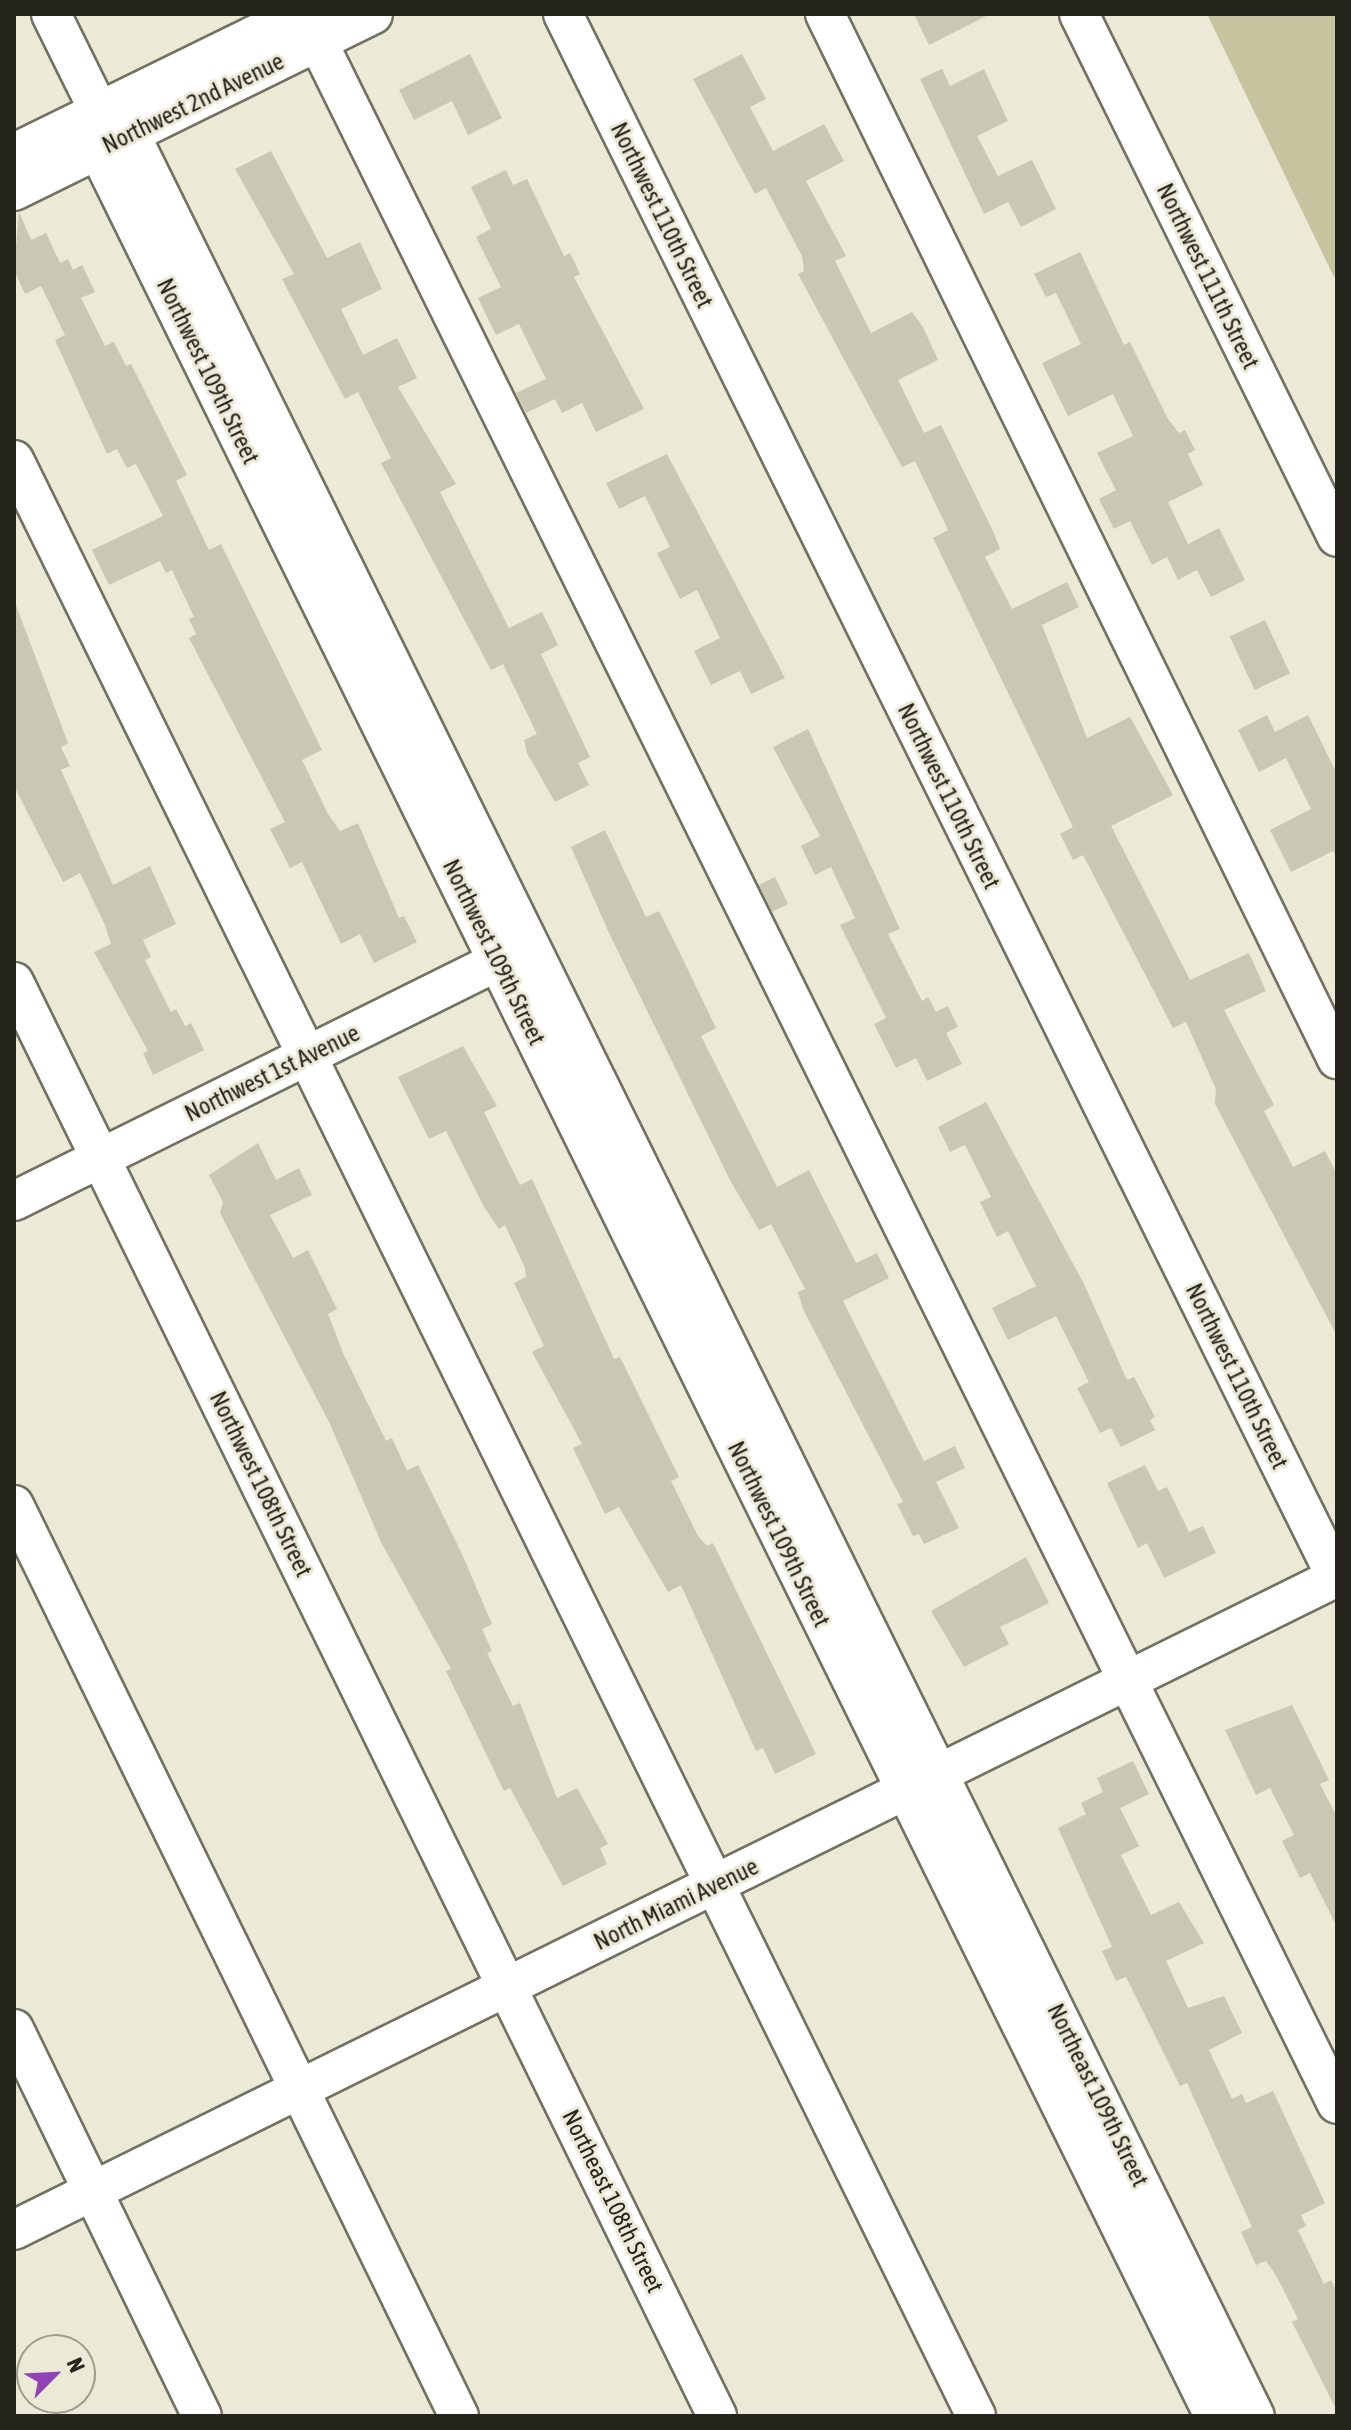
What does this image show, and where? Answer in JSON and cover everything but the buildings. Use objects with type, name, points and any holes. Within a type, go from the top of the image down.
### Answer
[{"type":"street","name":"Northwest 109th Street","points":[[51,14],[654,1237],[770,1516],[905,1791]]},
{"type":"street","name":"Northwest 2nd Avenue","points":[[14,153],[99,111],[306,23],[373,14]]},
{"type":"street","name":"Northwest 110th Street","points":[[563,14],[1337,1577]]},
{"type":"street","points":[[825,14],[1337,1059]]},
{"type":"street","name":"Northwest 111th Street","points":[[1079,14],[1337,537]]},
{"type":"street","name":"Northwest 2nd Avenue","points":[[14,191],[114,142],[306,23]]},
{"type":"street","points":[[306,23],[1337,2104]]},
{"type":"street","points":[[14,460],[976,2416]]},
{"type":"street","name":"Northwest 1st Avenue","points":[[14,1201],[514,952]]},
{"type":"street","name":"Northwest 108th Street","points":[[14,982],[509,1987]]},
{"type":"street","name":"Northwest 109th Street","points":[[654,1237],[804,1499],[940,1774]]},
{"type":"street","points":[[770,1516],[804,1499]]},
{"type":"street","points":[[14,1505],[459,2416]]},
{"type":"street","name":"North Miami Avenue","points":[[14,2230],[1337,1577]]},
{"type":"street","name":"Northeast 109th Street","points":[[940,1774],[1255,2416]]},
{"type":"street","name":"Northeast 109th Street","points":[[905,1791],[1214,2416]]},
{"type":"street","name":"Northeast 108th Street","points":[[509,1987],[717,2416]]},
{"type":"street","points":[[14,2029],[202,2416]]},
{"type":"street","points":[[1069,2123],[1103,2107]]},
{"type":"street","points":[[1173,2334],[1207,2318]]},
{"type":"shaded area","points":[[1207,14],[1337,14],[1337,275],[1334,277]]}]
